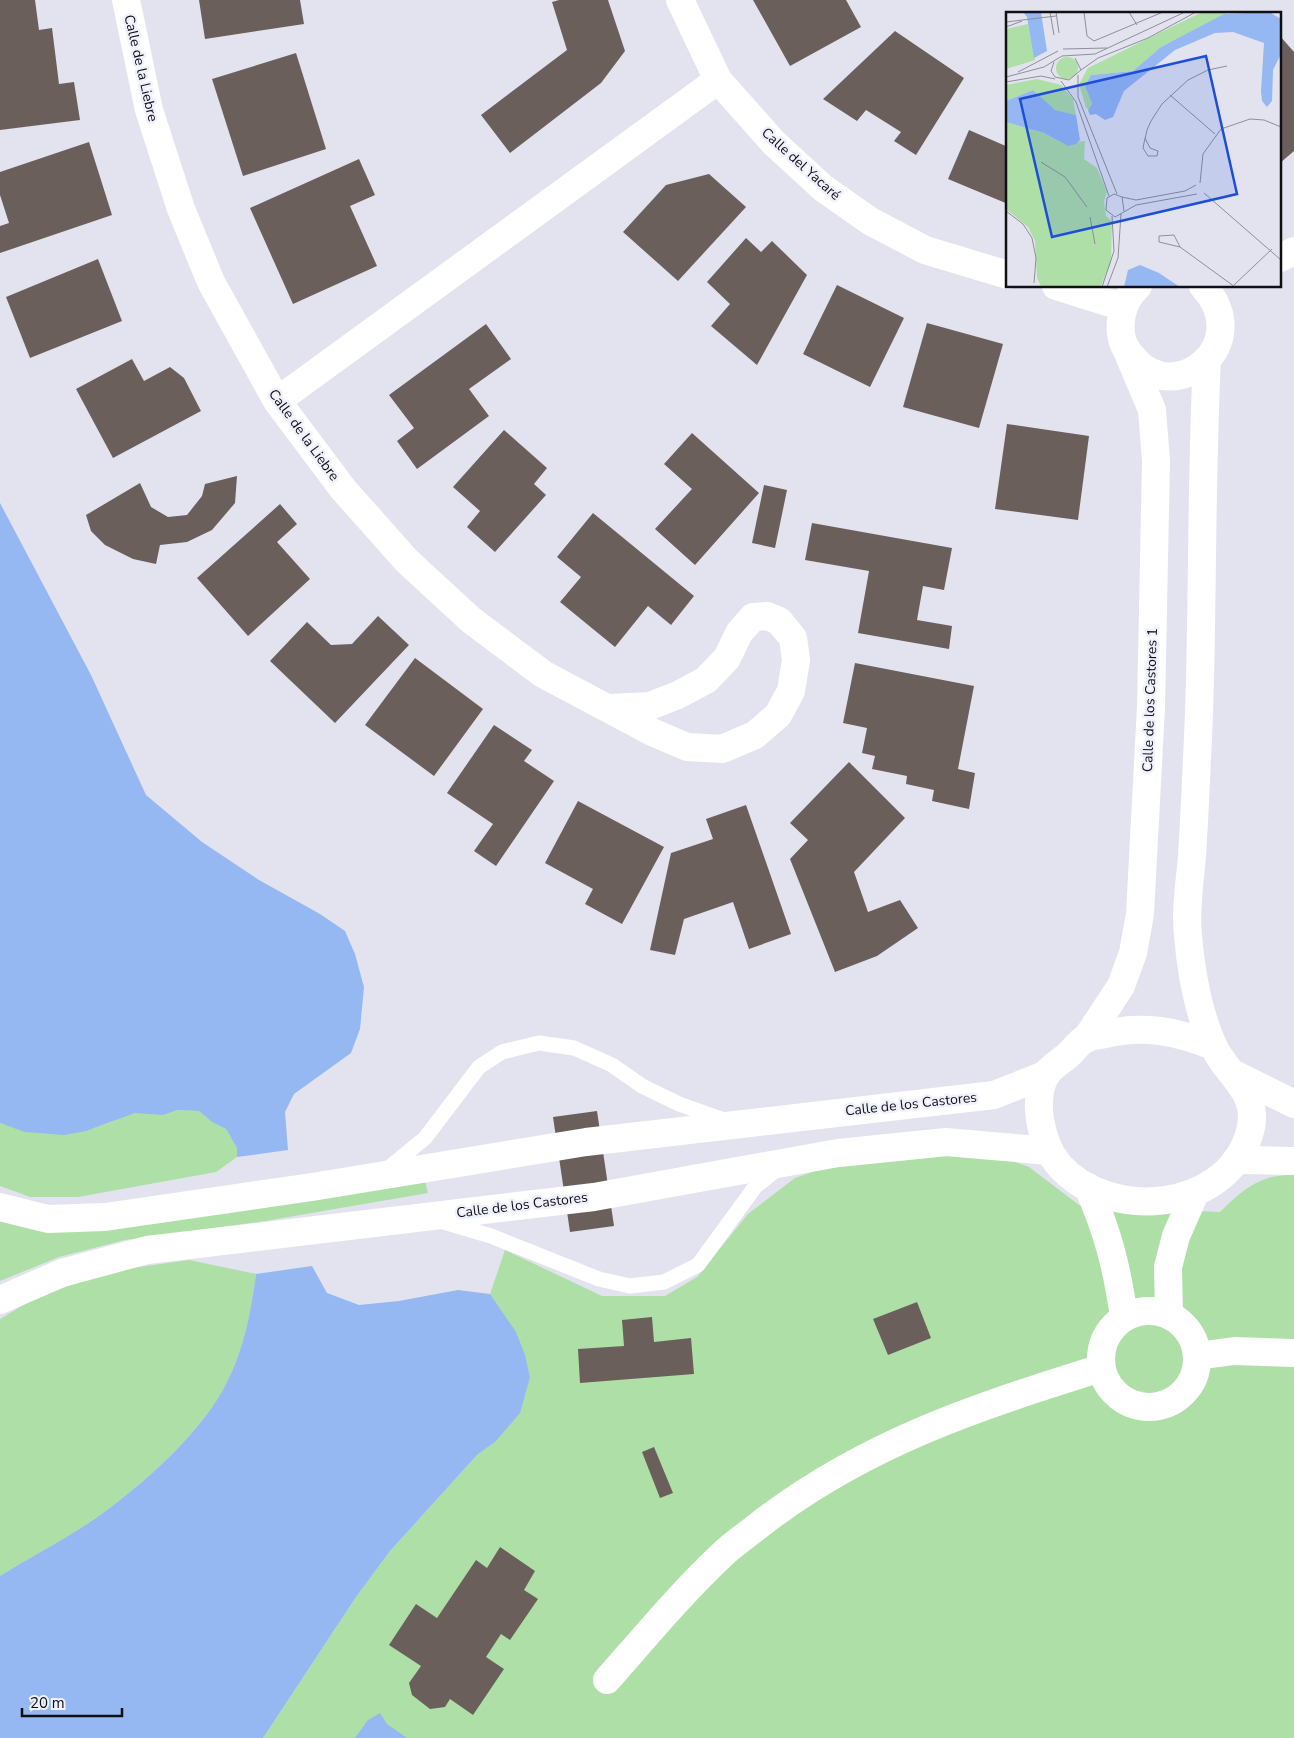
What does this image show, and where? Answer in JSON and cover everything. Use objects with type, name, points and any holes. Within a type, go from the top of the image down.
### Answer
[{"type":"street","name":"Calle de la Liebre","points":[[126,0],[149,110],[181,209],[211,282],[277,401],[342,489],[407,561],[471,620],[543,674],[652,732],[687,747],[722,749],[755,735],[778,715],[791,691],[796,660],[793,638],[779,621],[767,616],[753,617],[739,633],[727,658],[706,680],[678,695],[650,706],[609,708]]},
{"type":"street","name":"Calle del Yacaré","points":[[680,0],[718,80],[774,143],[823,188],[870,221],[925,250],[1006,274]]},
{"type":"street","points":[[277,401],[718,80]]},
{"type":"street","points":[[1282,257],[1294,251]]},
{"type":"street","points":[[1070,288],[1131,297]]},
{"type":"street","points":[[1128,353],[1145,368],[1166,376],[1181,375],[1195,370],[1207,360],[1217,346],[1221,330],[1217,290]]},
{"type":"street","name":"Calle de los Castores 1","points":[[1047,1074],[1086,1038],[1121,986],[1133,953],[1140,914],[1151,707],[1156,461],[1152,410],[1122,339],[1120,323],[1131,297]]},
{"type":"street","points":[[1047,1074],[1039,1100],[1041,1127],[1049,1151],[1059,1165],[1088,1187],[1110,1196],[1139,1203],[1166,1201],[1195,1192],[1217,1180],[1236,1160],[1249,1135],[1252,1116],[1248,1096],[1236,1075],[1213,1046],[1196,998],[1187,930],[1199,709],[1207,360]]},
{"type":"street","points":[[1086,1038],[1126,1029],[1164,1030],[1188,1035],[1213,1046]]},
{"type":"street","name":"Calle de los Castores","points":[[0,1207],[48,1219],[105,1217],[378,1176],[586,1142],[994,1095],[1047,1074]]},
{"type":"street","points":[[1236,1075],[1294,1104]]},
{"type":"street","name":"Calle de los Castores","points":[[0,1300],[62,1273],[147,1250],[594,1197],[838,1153],[946,1142],[1049,1151]]},
{"type":"street","points":[[1236,1160],[1294,1160]]},
{"type":"street","points":[[1088,1187],[1107,1230],[1118,1274],[1124,1317]]},
{"type":"street","points":[[1169,1315],[1168,1267],[1176,1236],[1195,1192]]},
{"type":"street","points":[[1154,1311],[1169,1315],[1189,1332],[1197,1356],[1195,1372],[1188,1387],[1177,1398],[1163,1406],[1146,1408],[1131,1404],[1117,1396],[1107,1384],[1101,1368],[1100,1353],[1105,1339],[1113,1327],[1124,1317],[1139,1312],[1154,1311]]},
{"type":"street","points":[[1197,1356],[1234,1351],[1270,1351],[1294,1354]]},
{"type":"street","points":[[607,1680],[672,1606],[726,1551],[793,1500],[859,1459],[941,1421],[1101,1368]]},
{"type":"lane","points":[[378,1176],[425,1138],[479,1067],[502,1052],[539,1043],[574,1048],[612,1065],[642,1086],[679,1104],[735,1124]]},
{"type":"lane","points":[[424,1217],[491,1236],[599,1279],[630,1286],[664,1282],[698,1265],[755,1187],[786,1163]]},
{"type":"green space","points":[[177,1110],[199,1111],[212,1122],[226,1129],[237,1148],[237,1157],[216,1172],[78,1197],[30,1197],[0,1186],[0,1123],[28,1131],[53,1134],[92,1129],[124,1116],[141,1112],[164,1113]]},
{"type":"green space","points":[[956,1155],[1007,1159],[1029,1167],[1079,1205],[1220,1212],[1245,1190],[1262,1180],[1282,1175],[1294,1175],[1294,1738],[263,1738],[356,1597],[390,1551],[477,1455],[495,1442],[530,1377],[523,1353],[514,1333],[490,1294],[505,1250],[602,1296],[665,1296],[697,1277],[748,1214],[795,1178],[821,1169]]},
{"type":"green space","points":[[425,1181],[428,1193],[265,1221],[125,1240],[59,1257],[0,1281],[0,1213]]},
{"type":"green space","points":[[189,1260],[256,1274],[249,1316],[238,1358],[216,1401],[204,1419],[174,1453],[123,1498],[81,1528],[0,1576],[0,1319],[35,1298],[110,1271]]},
{"type":"water","points":[[0,503],[91,675],[146,795],[202,842],[259,880],[320,914],[345,931],[355,954],[364,987],[360,1029],[351,1053],[294,1094],[285,1112],[288,1150],[237,1157],[237,1148],[226,1129],[212,1122],[199,1111],[177,1110],[163,1115],[135,1113],[86,1131],[64,1135],[25,1132],[0,1123]]},
{"type":"water","points":[[312,1266],[327,1293],[359,1305],[399,1301],[458,1290],[490,1294],[516,1332],[525,1355],[530,1377],[520,1413],[495,1442],[477,1455],[390,1551],[356,1597],[263,1738],[0,1738],[0,1576],[94,1519],[140,1484],[174,1453],[204,1419],[226,1384],[238,1358],[252,1302],[256,1274]]},
{"type":"water","points":[[380,1713],[387,1724],[407,1738],[355,1738],[368,1720]]},
{"type":"building","points":[[0,0],[35,0],[39,30],[52,28],[59,84],[74,82],[80,120],[0,130]]},
{"type":"building","points":[[199,0],[300,0],[304,24],[205,39]]},
{"type":"building","points":[[559,0],[608,0],[625,51],[601,83],[510,153],[481,115],[567,50],[552,2]]},
{"type":"building","points":[[753,0],[846,0],[861,27],[790,66]]},
{"type":"building","points":[[895,31],[964,78],[916,155],[894,141],[901,132],[866,110],[857,121],[823,99]]},
{"type":"building","points":[[1282,38],[1294,52],[1294,151],[1282,161]]},
{"type":"building","points":[[296,53],[326,149],[243,176],[212,79]]},
{"type":"building","points":[[969,130],[1006,146],[1006,203],[948,179]]},
{"type":"building","points":[[89,142],[112,215],[0,253],[0,226],[9,223],[0,195],[0,172]]},
{"type":"building","points":[[359,159],[375,195],[350,206],[377,266],[293,304],[250,208]]},
{"type":"building","points":[[709,174],[746,207],[678,281],[623,232],[666,185]]},
{"type":"building","points":[[746,238],[761,252],[772,241],[807,275],[757,365],[711,326],[730,304],[707,282]]},
{"type":"building","points":[[98,259],[122,321],[30,358],[6,297]]},
{"type":"building","points":[[837,285],[904,318],[870,387],[803,354]]},
{"type":"building","points":[[927,323],[1003,344],[979,428],[903,407]]},
{"type":"building","points":[[486,324],[511,359],[469,389],[489,416],[417,469],[397,441],[414,428],[389,395]]},
{"type":"building","points":[[132,359],[144,381],[170,367],[184,378],[201,411],[113,458],[76,389]]},
{"type":"building","points":[[1007,424],[1089,436],[1078,520],[995,509]]},
{"type":"building","points":[[504,430],[547,468],[534,484],[546,495],[495,552],[467,527],[480,511],[453,487]]},
{"type":"building","points":[[692,433],[759,493],[695,565],[655,529],[692,489],[664,464]]},
{"type":"building","points":[[237,476],[235,503],[212,530],[187,542],[160,545],[156,564],[133,559],[105,545],[91,531],[86,515],[140,483],[151,507],[168,517],[187,515],[202,496],[205,484]]},
{"type":"building","points":[[764,485],[787,490],[775,548],[752,543]]},
{"type":"building","points":[[280,504],[297,524],[277,542],[310,579],[248,636],[197,578]]},
{"type":"building","points":[[593,513],[694,596],[671,625],[648,606],[615,647],[560,602],[581,577],[557,557]]},
{"type":"building","points":[[812,523],[952,548],[944,590],[923,586],[917,620],[952,626],[949,649],[858,633],[869,571],[805,560]]},
{"type":"building","points":[[378,616],[409,645],[335,723],[270,661],[307,622],[331,645],[352,644]]},
{"type":"building","points":[[415,658],[483,709],[434,776],[365,725]]},
{"type":"building","points":[[855,663],[974,686],[958,769],[975,773],[969,809],[932,801],[934,790],[906,784],[907,776],[872,769],[875,756],[862,753],[867,728],[843,723]]},
{"type":"building","points":[[494,725],[532,750],[524,761],[554,781],[496,866],[474,851],[493,824],[447,793]]},
{"type":"building","points":[[849,762],[905,818],[854,872],[868,912],[900,900],[918,928],[877,956],[835,972],[790,859],[808,840],[790,823]]},
{"type":"building","points":[[578,801],[664,847],[622,924],[585,904],[593,889],[545,863]]},
{"type":"building","points":[[746,805],[791,934],[749,949],[733,902],[684,919],[675,955],[650,950],[671,853],[713,839],[706,819]]},
{"type":"building","points":[[597,1111],[614,1226],[570,1232],[553,1117]]},
{"type":"building","points":[[917,1302],[931,1338],[888,1355],[873,1319]]},
{"type":"building","points":[[652,1317],[654,1342],[691,1338],[694,1374],[580,1383],[578,1349],[624,1346],[622,1320]]},
{"type":"building","points":[[654,1447],[673,1493],[660,1498],[642,1452]]},
{"type":"building","points":[[500,1547],[535,1571],[524,1590],[538,1599],[510,1640],[501,1634],[486,1657],[504,1669],[473,1715],[450,1699],[445,1707],[430,1709],[412,1695],[409,1683],[421,1666],[389,1645],[416,1604],[437,1618],[476,1560],[487,1568]]}]
